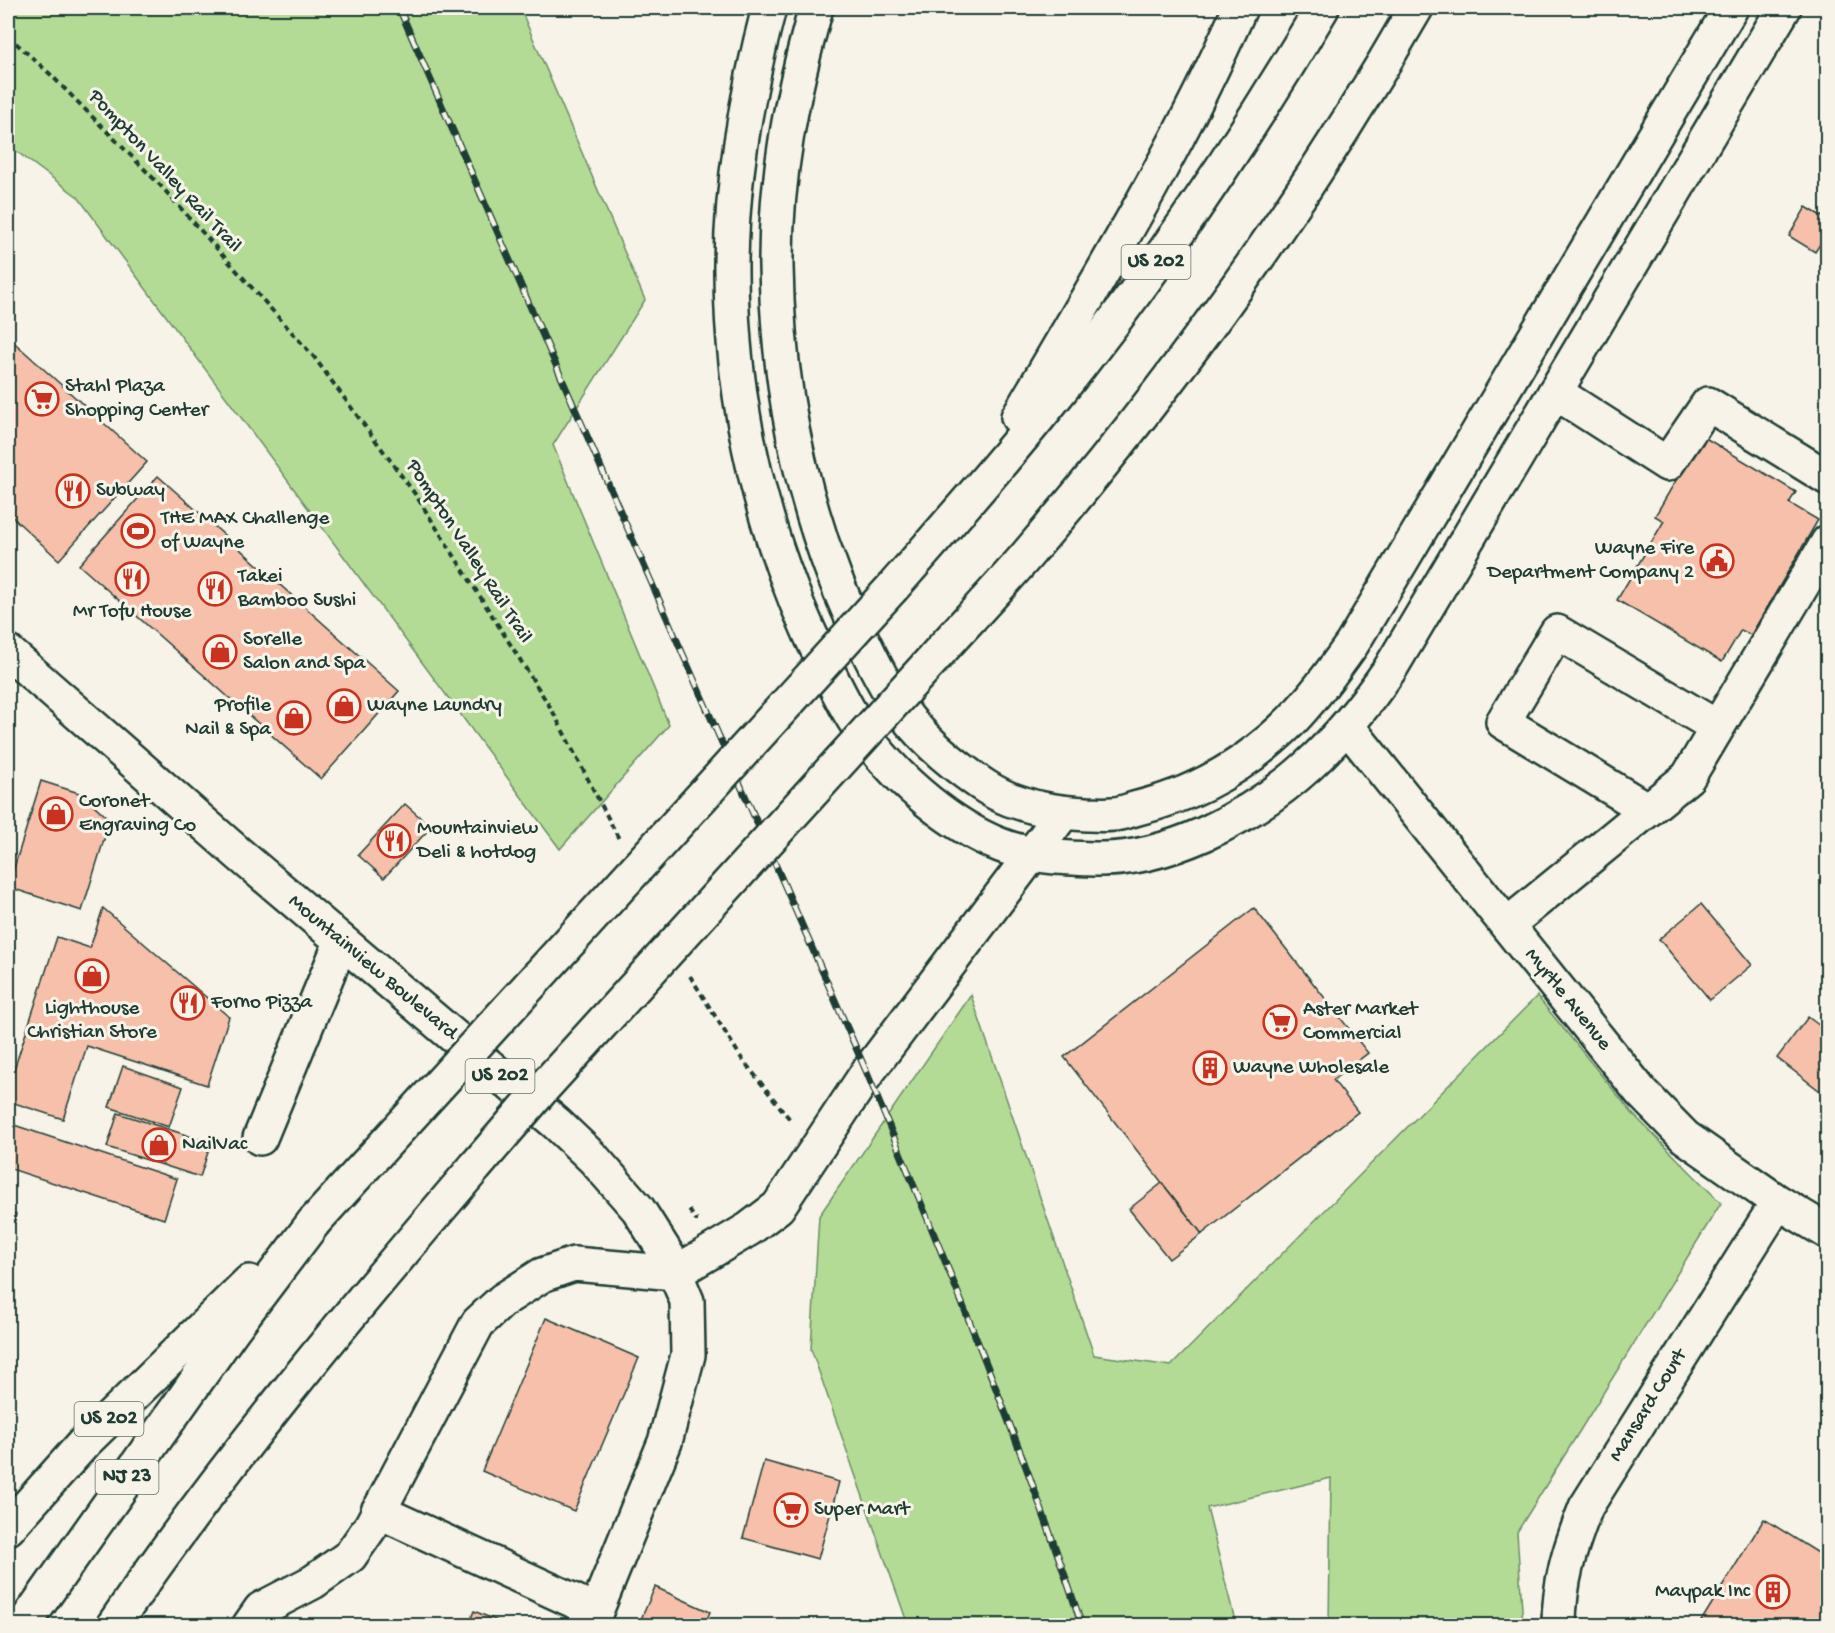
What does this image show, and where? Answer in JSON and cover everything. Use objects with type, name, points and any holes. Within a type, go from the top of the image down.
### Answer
[{"type":"main road","points":[[769,8],[754,64],[741,134],[733,203],[731,266],[739,387],[749,448],[778,555],[818,652],[840,695],[868,740],[906,783],[948,816],[1000,845],[1058,858],[1120,860],[1180,844],[1231,821],[1278,792],[1312,763],[1347,726],[1390,669],[1784,8]]},
{"type":"main road","points":[[816,8],[798,74],[785,141],[778,207],[776,266],[778,328],[784,382],[796,450],[821,541],[840,592],[879,673],[903,713],[936,750],[973,779],[1016,802],[1063,813],[1115,814],[1165,802],[1210,782],[1251,756],[1291,720],[1322,686],[1352,645],[1731,8]]},
{"type":"main road","points":[[969,501],[1140,207],[1211,72],[1239,8]]},
{"type":"main road","name":"US 202","points":[[314,1222],[893,587],[1048,406],[1126,304],[1276,86],[1322,8]]},
{"type":"main road","name":"US 202","points":[[113,1626],[264,1420],[339,1327],[475,1167],[543,1088],[1033,547],[1110,454],[1193,348],[1274,232],[1415,11]]},
{"type":"main road","points":[[1555,392],[1667,464],[1708,404],[1827,478]]},
{"type":"main road","points":[[1507,925],[1689,777],[1827,542]]},
{"type":"main road","points":[[1648,810],[1503,722],[1557,632],[1718,727]]},
{"type":"main road","name":"Mountainview Boulevard","points":[[10,666],[556,1123],[594,1159],[638,1209],[669,1258],[687,1301],[688,1355],[665,1442],[593,1618]]},
{"type":"main road","name":"Myrtle Avenue","points":[[1347,726],[1641,1092],[1685,1137],[1778,1202],[1827,1232]]},
{"type":"main road","points":[[249,1626],[261,1609],[313,1582],[350,1556],[378,1511],[478,1323],[503,1300],[542,1275],[574,1264],[675,1273],[749,1229],[778,1207],[867,1073],[1063,813]]},
{"type":"main road","points":[[260,1138],[341,942]]},
{"type":"main road","name":"Mansard Court","points":[[1559,1626],[1558,1603],[1568,1555],[1586,1507],[1778,1202]]},
{"type":"main road","name":"NJ 23","points":[[23,1626],[224,1322],[314,1222]]},
{"type":"main road","name":"US 202","points":[[8,1528],[85,1442],[224,1322]]},
{"type":"main road","points":[[378,1511],[593,1618]]},
{"type":"path","name":"Pompton Valley Rail Trail","points":[[8,36],[49,73],[160,185],[314,357],[415,494],[552,710],[623,847]]},
{"type":"path","points":[[688,974],[742,1059],[815,1151]]},
{"type":"green space","points":[[8,8],[520,8],[645,300],[553,445],[669,725],[560,849],[78,197],[8,145]]},
{"type":"green space","points":[[971,995],[1094,1355],[1171,1366],[1537,996],[1632,1113],[1721,1203],[1517,1532],[1523,1625],[1329,1625],[1331,1478],[1207,1508],[1236,1625],[908,1625],[811,1349],[819,1216]]},
{"type":"building","points":[[1806,207],[1828,220],[1828,232],[1815,252],[1789,236]]},
{"type":"building","name":"Stahl Plaza Shopping Center","points":[[8,337],[147,462],[59,560],[8,513]]},
{"type":"building","name":"Wayne Fire Department Company 2","points":[[1702,436],[1796,492],[1789,503],[1818,520],[1751,635],[1741,630],[1722,662],[1617,600],[1664,521],[1655,516]]},
{"type":"building","points":[[158,476],[399,691],[321,779],[79,565]]},
{"type":"building","points":[[41,781],[82,794],[110,820],[82,911],[8,887]]},
{"type":"building","name":"Mountainview Deli & hotdog","points":[[405,804],[431,827],[384,878],[358,855]]},
{"type":"building","points":[[1701,904],[1752,965],[1710,1000],[1659,939]]},
{"type":"building","points":[[103,908],[229,1017],[207,1085],[87,1046],[63,1119],[8,1101],[8,1088],[57,937],[90,948]]},
{"type":"building","name":"Wayne Wholesale","points":[[1254,908],[1368,1053],[1333,1080],[1358,1112],[1202,1234],[1064,1057]]},
{"type":"building","points":[[1808,1017],[1828,1032],[1828,1097],[1777,1058]]},
{"type":"building","points":[[123,1066],[183,1087],[169,1127],[109,1107]]},
{"type":"building","name":"NailVac","points":[[118,1113],[211,1143],[200,1177],[107,1147]]},
{"type":"building","points":[[8,1123],[177,1179],[164,1219],[8,1168]]},
{"type":"building","points":[[1162,1183],[1202,1234],[1169,1259],[1129,1209]]},
{"type":"building","points":[[8,1211],[16,1214],[8,1242]]},
{"type":"building","points":[[546,1318],[639,1358],[574,1511],[482,1471]]},
{"type":"building","name":"Super Mart","points":[[764,1461],[839,1482],[818,1559],[743,1538]]},
{"type":"building","name":"Maypak Inc","points":[[1764,1519],[1828,1559],[1828,1626],[1698,1626]]},
{"type":"building","points":[[655,1587],[710,1612],[704,1626],[638,1626]]},
{"type":"building","points":[[474,1611],[509,1626],[468,1626]]},
{"type":"railway","points":[[399,8],[867,1073],[1007,1416],[1082,1626]]},
{"type":"place","name":"Stahl Plaza Shopping Center","points":[[42,399]]},
{"type":"place","name":"Subway","points":[[73,491]]},
{"type":"place","name":"THE MAX Challenge of Wayne","points":[[138,531]]},
{"type":"place","name":"Wayne Fire Department Company 2","points":[[1717,561]]},
{"type":"place","name":"Mr Tofu House","points":[[132,579]]},
{"type":"place","name":"Takei Bamboo Sushi","points":[[215,589]]},
{"type":"place","name":"Sorelle Salon and Spa","points":[[220,652]]},
{"type":"place","name":"Wayne Laundry","points":[[344,706]]},
{"type":"place","name":"Profile Nail & Spa","points":[[294,718]]},
{"type":"place","name":"Coronet Engraving Co","points":[[56,814]]},
{"type":"place","name":"Mountainview Deli & hotdog","points":[[394,841]]},
{"type":"place","name":"Lighthouse Christian Store","points":[[92,976]]},
{"type":"place","name":"Forno Pizza","points":[[188,1003]]},
{"type":"place","name":"Aster Market Commercial","points":[[1280,1022]]},
{"type":"place","name":"Wayne Wholesale","points":[[1210,1068]]},
{"type":"place","name":"NailVac","points":[[159,1145]]},
{"type":"place","name":"Super Mart","points":[[791,1510]]},
{"type":"place","name":"Maypak Inc","points":[[1773,1592]]}]
